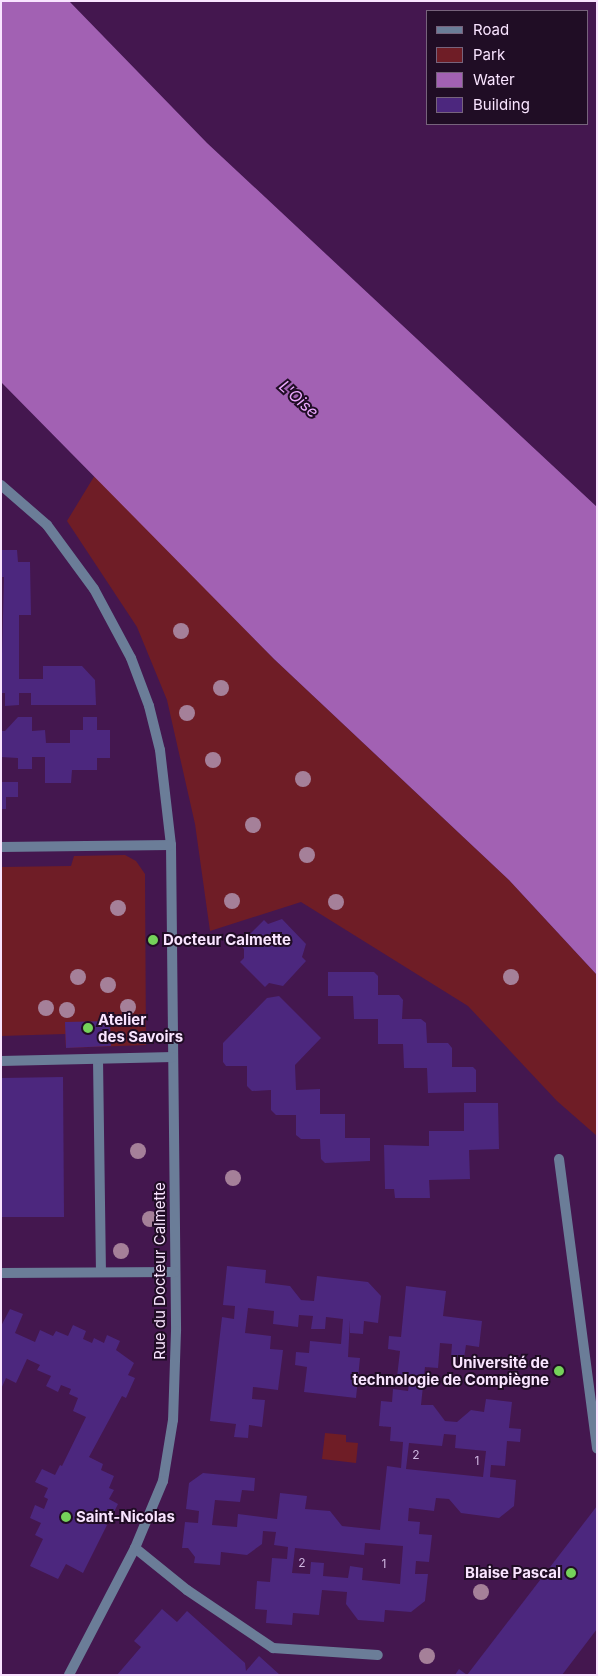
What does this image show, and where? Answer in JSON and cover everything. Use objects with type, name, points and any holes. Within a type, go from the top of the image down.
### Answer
[{"type":"street","name":"Rue du Docteur Calmette","points":[[1,485],[53,533],[94,589],[131,658],[149,706],[160,750],[171,845],[176,1272],[173,1420],[163,1481],[136,1548],[69,1675]]},
{"type":"street","points":[[1,847],[171,845]]},
{"type":"street","points":[[1,1061],[173,1057]]},
{"type":"street","points":[[98,1059],[101,1272]]},
{"type":"street","points":[[559,1159],[591,1364],[597,1449]]},
{"type":"street","points":[[1,1273],[176,1272]]},
{"type":"street","points":[[136,1548],[187,1590],[274,1648],[378,1655]]},
{"type":"green space","points":[[95,475],[274,659],[509,880],[597,975],[597,1136],[557,1101],[468,1006],[301,902],[210,931],[195,824],[167,700],[137,627],[67,521]]},
{"type":"green space","points":[[125,855],[136,861],[145,874],[146,1045],[66,1048],[65,1034],[1,1036],[1,867],[71,866],[74,856]]},
{"type":"green space","points":[[325,1433],[346,1435],[346,1442],[358,1443],[356,1463],[322,1459]]},
{"type":"water","name":"L'Oise","points":[[1,1],[69,1],[207,143],[597,507],[597,975],[509,880],[274,659],[1,382]]},
{"type":"building","points":[[1,550],[17,550],[18,562],[30,562],[31,615],[19,615],[19,679],[43,679],[43,666],[82,666],[95,680],[96,705],[31,705],[31,693],[19,693],[19,705],[5,706],[5,693],[1,693],[4,577],[1,577]]},
{"type":"building","points":[[18,717],[32,717],[32,731],[45,730],[46,743],[70,743],[70,730],[83,730],[83,717],[97,717],[97,730],[110,730],[110,758],[97,758],[97,770],[72,770],[71,783],[45,783],[45,757],[32,757],[32,769],[18,769],[18,758],[1,757],[1,731],[5,731]]},
{"type":"building","points":[[1,782],[18,782],[18,797],[6,797],[6,809],[1,809]]},
{"type":"building","points":[[282,919],[306,944],[302,957],[306,961],[283,986],[269,983],[265,987],[240,962],[244,958],[244,949],[240,944],[264,920],[268,924]]},
{"type":"building","points":[[328,972],[374,972],[378,976],[378,995],[399,995],[403,1000],[402,1019],[421,1019],[426,1023],[427,1043],[448,1043],[452,1048],[452,1067],[473,1067],[476,1070],[476,1092],[428,1093],[427,1068],[404,1068],[403,1044],[378,1044],[378,1019],[354,1019],[353,996],[328,996]]},
{"type":"building","points":[[279,996],[321,1038],[295,1065],[296,1090],[320,1089],[320,1114],[345,1114],[345,1138],[370,1138],[370,1161],[325,1163],[321,1159],[320,1139],[301,1139],[296,1135],[296,1115],[276,1115],[271,1110],[271,1090],[252,1091],[247,1086],[247,1066],[226,1066],[223,1062],[223,1043],[267,998]]},
{"type":"building","name":"Atelier des Savoirs","points":[[110,1021],[111,1046],[66,1048],[65,1022]]},
{"type":"building","points":[[63,1077],[64,1217],[1,1217],[1,1078]]},
{"type":"building","points":[[464,1103],[498,1103],[499,1149],[469,1150],[470,1179],[429,1180],[430,1198],[395,1198],[394,1189],[385,1189],[384,1145],[429,1146],[429,1131],[464,1131]]},
{"type":"building","points":[[227,1266],[266,1270],[265,1283],[290,1286],[301,1300],[314,1301],[317,1276],[368,1282],[381,1296],[378,1323],[364,1321],[363,1334],[350,1333],[350,1320],[348,1357],[360,1358],[356,1398],[304,1392],[307,1367],[295,1365],[296,1352],[309,1353],[310,1341],[341,1344],[343,1319],[326,1317],[325,1329],[311,1329],[313,1316],[299,1315],[298,1327],[273,1324],[274,1311],[248,1308],[245,1333],[271,1336],[270,1349],[283,1350],[278,1390],[253,1387],[252,1399],[265,1400],[262,1427],[249,1425],[248,1438],[234,1437],[236,1424],[210,1421],[222,1317],[234,1319],[235,1306],[223,1305]]},
{"type":"building","points":[[406,1286],[446,1291],[443,1316],[482,1321],[479,1347],[466,1345],[464,1358],[451,1357],[452,1344],[440,1343],[438,1368],[425,1367],[421,1405],[433,1405],[445,1421],[457,1422],[471,1410],[484,1412],[486,1399],[512,1402],[509,1428],[521,1429],[520,1442],[507,1441],[505,1466],[491,1465],[490,1477],[516,1480],[514,1506],[499,1518],[461,1513],[449,1499],[436,1498],[434,1511],[409,1508],[408,1521],[420,1522],[419,1534],[432,1535],[429,1562],[416,1561],[415,1574],[428,1574],[425,1601],[411,1612],[385,1610],[384,1622],[358,1620],[346,1604],[347,1592],[322,1590],[319,1615],[293,1613],[292,1625],[266,1623],[267,1610],[255,1609],[257,1581],[270,1582],[272,1558],[287,1559],[288,1547],[274,1545],[276,1532],[263,1531],[262,1544],[247,1555],[221,1552],[220,1565],[194,1563],[195,1557],[188,1548],[182,1548],[185,1522],[198,1523],[199,1511],[186,1509],[189,1483],[203,1473],[255,1478],[254,1491],[242,1490],[240,1502],[215,1500],[212,1525],[237,1527],[238,1514],[277,1519],[280,1493],[307,1496],[305,1509],[330,1511],[342,1526],[380,1530],[387,1466],[401,1468],[403,1442],[390,1441],[391,1427],[379,1426],[381,1401],[392,1402],[393,1389],[408,1391],[410,1378],[397,1377],[400,1351],[388,1349],[389,1336],[401,1337]],"holes":[[[444,1434],[456,1435],[455,1448],[486,1451],[483,1477],[406,1469],[409,1443],[442,1446]],[[365,1543],[403,1546],[400,1584],[362,1580],[363,1568],[350,1566],[348,1578],[323,1576],[324,1563],[311,1562],[310,1574],[292,1573],[295,1548],[364,1555]]]},
{"type":"building","points":[[10,1309],[23,1314],[15,1333],[35,1342],[40,1330],[53,1336],[56,1331],[68,1336],[73,1325],[86,1331],[83,1339],[92,1343],[94,1338],[104,1343],[107,1335],[120,1341],[116,1350],[134,1363],[128,1375],[135,1378],[126,1398],[122,1396],[89,1457],[103,1464],[101,1470],[114,1476],[109,1488],[114,1490],[109,1499],[118,1504],[112,1516],[105,1513],[101,1522],[107,1525],[83,1573],[66,1564],[58,1579],[30,1566],[43,1539],[35,1535],[41,1523],[30,1518],[35,1505],[44,1509],[48,1499],[44,1497],[48,1488],[35,1482],[42,1469],[55,1475],[60,1465],[62,1466],[86,1417],[73,1411],[78,1398],[69,1394],[71,1389],[61,1385],[58,1392],[46,1386],[51,1376],[37,1370],[40,1365],[27,1359],[16,1383],[6,1378],[1,1389],[1,1326]]},
{"type":"building","name":"Blaise Pascal","points":[[597,1506],[597,1629],[562,1675],[467,1675]]},
{"type":"building","points":[[162,1609],[177,1622],[187,1611],[245,1663],[246,1671],[259,1656],[280,1675],[117,1675],[141,1647],[134,1641]]},
{"type":"building","points":[[459,1669],[467,1675],[455,1675]]},
{"type":"place","name":"Docteur Calmette","points":[[153,940]]},
{"type":"place","name":"Atelier des Savoirs","points":[[88,1028]]},
{"type":"place","name":"Université de technologie de Compiègne","points":[[559,1371]]},
{"type":"place","name":"Saint-Nicolas","points":[[66,1517]]},
{"type":"place","name":"Blaise Pascal","points":[[571,1573]]}]
